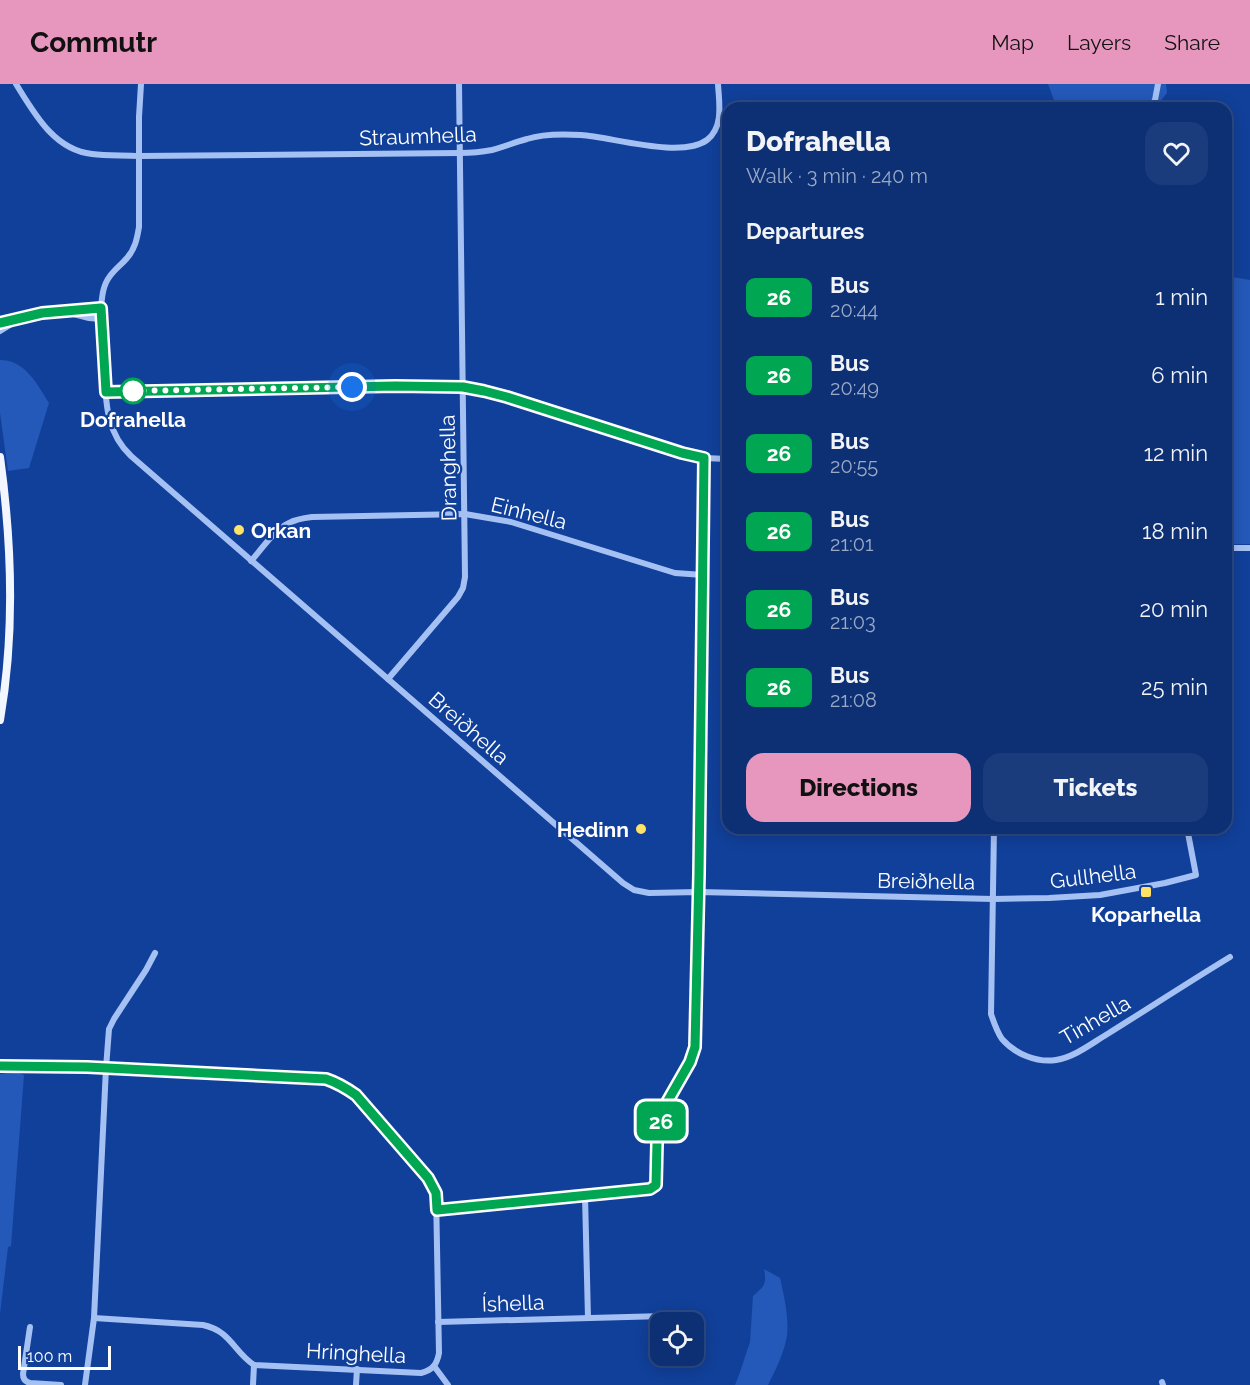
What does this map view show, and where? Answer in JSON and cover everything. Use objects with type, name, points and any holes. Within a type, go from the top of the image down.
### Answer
[{"type":"main road","points":[[0,457],[6,501],[10,583],[6,683],[0,720]]},
{"type":"street","name":"Straumhella","points":[[16,84],[42,124],[65,144],[90,154],[139,156],[460,153],[494,149],[529,138],[563,135],[581,135],[654,146],[691,146],[710,138],[718,122],[718,84]]},
{"type":"street","points":[[0,323],[42,313],[101,308],[105,284],[131,253],[138,237],[141,84]]},
{"type":"street","name":"Dranghella","points":[[388,680],[459,597],[465,577],[459,84]]},
{"type":"street","points":[[1154,102],[1158,84]]},
{"type":"street","name":"Breiðhella","points":[[101,308],[108,417],[118,442],[126,452],[622,883],[634,890],[649,893],[699,892],[993,899]]},
{"type":"street","points":[[64,311],[101,319]]},
{"type":"street","points":[[0,331],[19,320]]},
{"type":"street","points":[[106,392],[385,386],[463,387],[507,397],[673,450],[704,458],[722,459]]},
{"type":"street","points":[[437,1210],[650,1189],[656,1185],[657,1143],[666,1104],[687,1068],[695,1047],[704,458]]},
{"type":"street","name":"Einhella","points":[[251,561],[281,528],[298,519],[465,514],[512,522],[675,573],[703,575]]},
{"type":"street","points":[[1232,548],[1250,548]]},
{"type":"street","name":"Tinhella","points":[[994,834],[991,1014],[1001,1038],[1013,1049],[1028,1057],[1045,1061],[1075,1054],[1230,957]]},
{"type":"street","name":"Gullhella","points":[[993,899],[1100,895],[1196,875],[1188,834]]},
{"type":"street","points":[[85,1385],[93,1318],[109,1029],[155,953]]},
{"type":"street","name":"Hringhella","points":[[0,1066],[106,1068],[326,1079],[336,1082],[356,1095],[428,1178],[436,1193],[437,1210],[439,1353],[434,1366],[429,1371],[421,1373],[254,1365]]},
{"type":"street","points":[[585,1196],[588,1318]]},
{"type":"street","name":"Íshella","points":[[438,1322],[650,1316]]},
{"type":"street","points":[[93,1318],[212,1327],[226,1336],[254,1365],[253,1385]]},
{"type":"street","points":[[30,1327],[24,1380],[30,1383],[61,1385]]},
{"type":"street","points":[[434,1366],[448,1385]]},
{"type":"street","points":[[356,1385],[357,1369]]},
{"type":"shaded area","points":[[1048,84],[1166,84],[1167,93],[1160,102],[1055,102]]},
{"type":"shaded area","points":[[1232,277],[1250,280],[1250,544],[1232,544]]},
{"type":"shaded area","points":[[0,360],[17,364],[29,374],[49,403],[29,468],[8,471],[0,413]]},
{"type":"shaded area","points":[[17,1072],[24,1075],[11,1246],[8,1247],[0,1314],[0,1074]]},
{"type":"shaded area","points":[[764,1269],[780,1278],[787,1314],[786,1342],[768,1385],[735,1385],[750,1342],[753,1296],[764,1285]]},
{"type":"bus line","name":"26","points":[[0,323],[42,313],[101,308],[106,392],[395,386],[463,387],[507,397],[704,458],[695,1047],[684,1074],[666,1104],[657,1143],[656,1185],[650,1189],[437,1210],[436,1193],[428,1178],[356,1095],[336,1082],[326,1079],[72,1066],[0,1066]]},
{"type":"place","name":"Dofrahella","points":[[133,391]]},
{"type":"place","name":"Orkan","points":[[239,530]]},
{"type":"place","name":"Hedinn","points":[[641,829]]},
{"type":"place","name":"Koparhella","points":[[1146,892]]},
{"type":"route","points":[[133,391],[352,387]]}]
